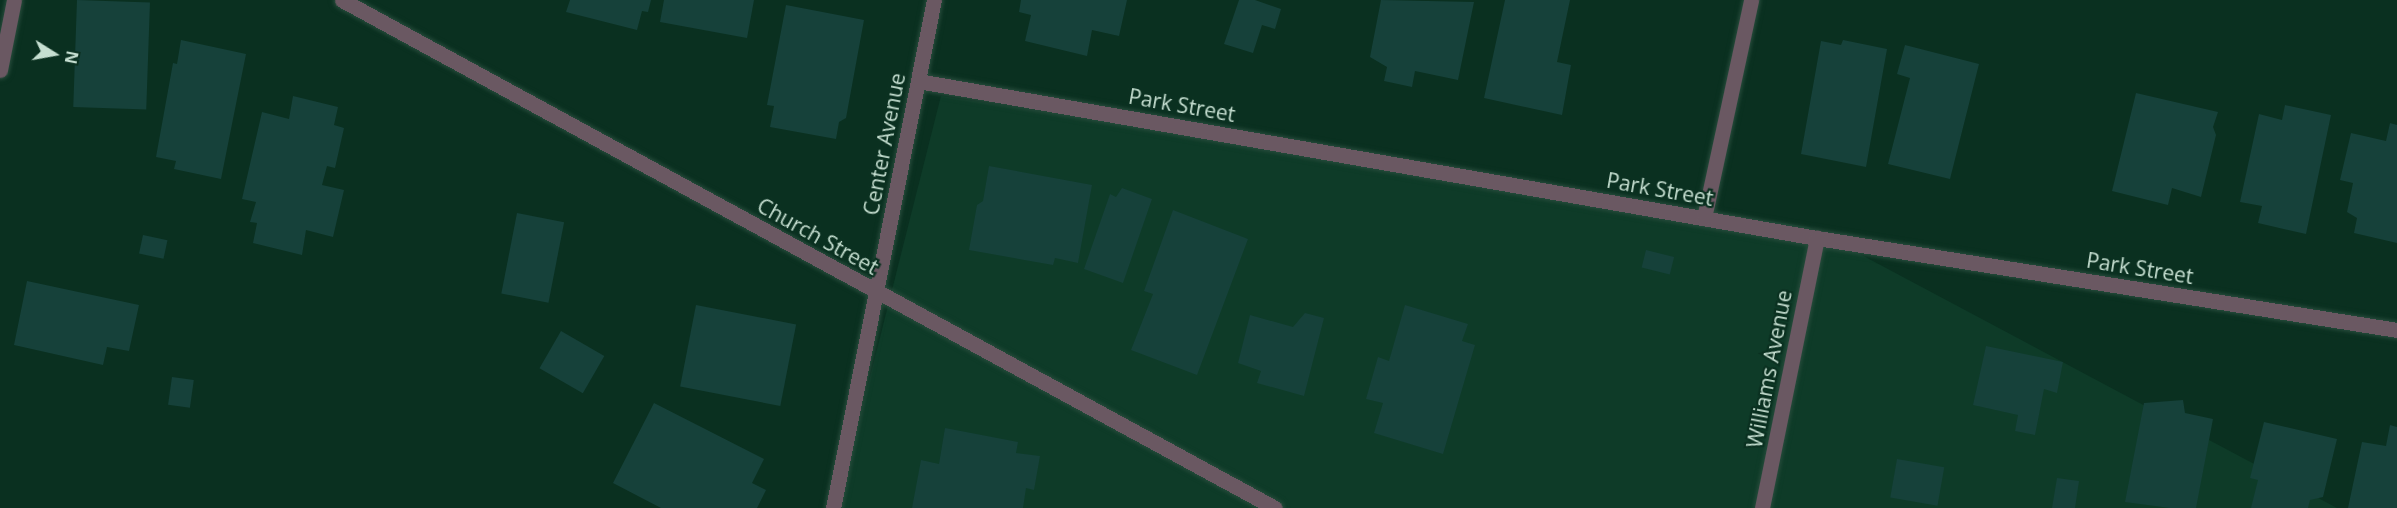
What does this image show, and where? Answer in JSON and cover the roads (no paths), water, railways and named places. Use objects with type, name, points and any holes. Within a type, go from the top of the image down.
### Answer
[{"type":"street","points":[[0,70],[14,0]]},
{"type":"street","name":"Church Street","points":[[342,0],[1275,508]]},
{"type":"street","name":"Center Avenue","points":[[833,508],[934,0]]},
{"type":"street","points":[[1704,218],[1751,0]]},
{"type":"street","name":"Park Street","points":[[918,81],[1817,238],[2397,330]]},
{"type":"street","name":"Williams Avenue","points":[[1762,508],[1817,238]]}]
